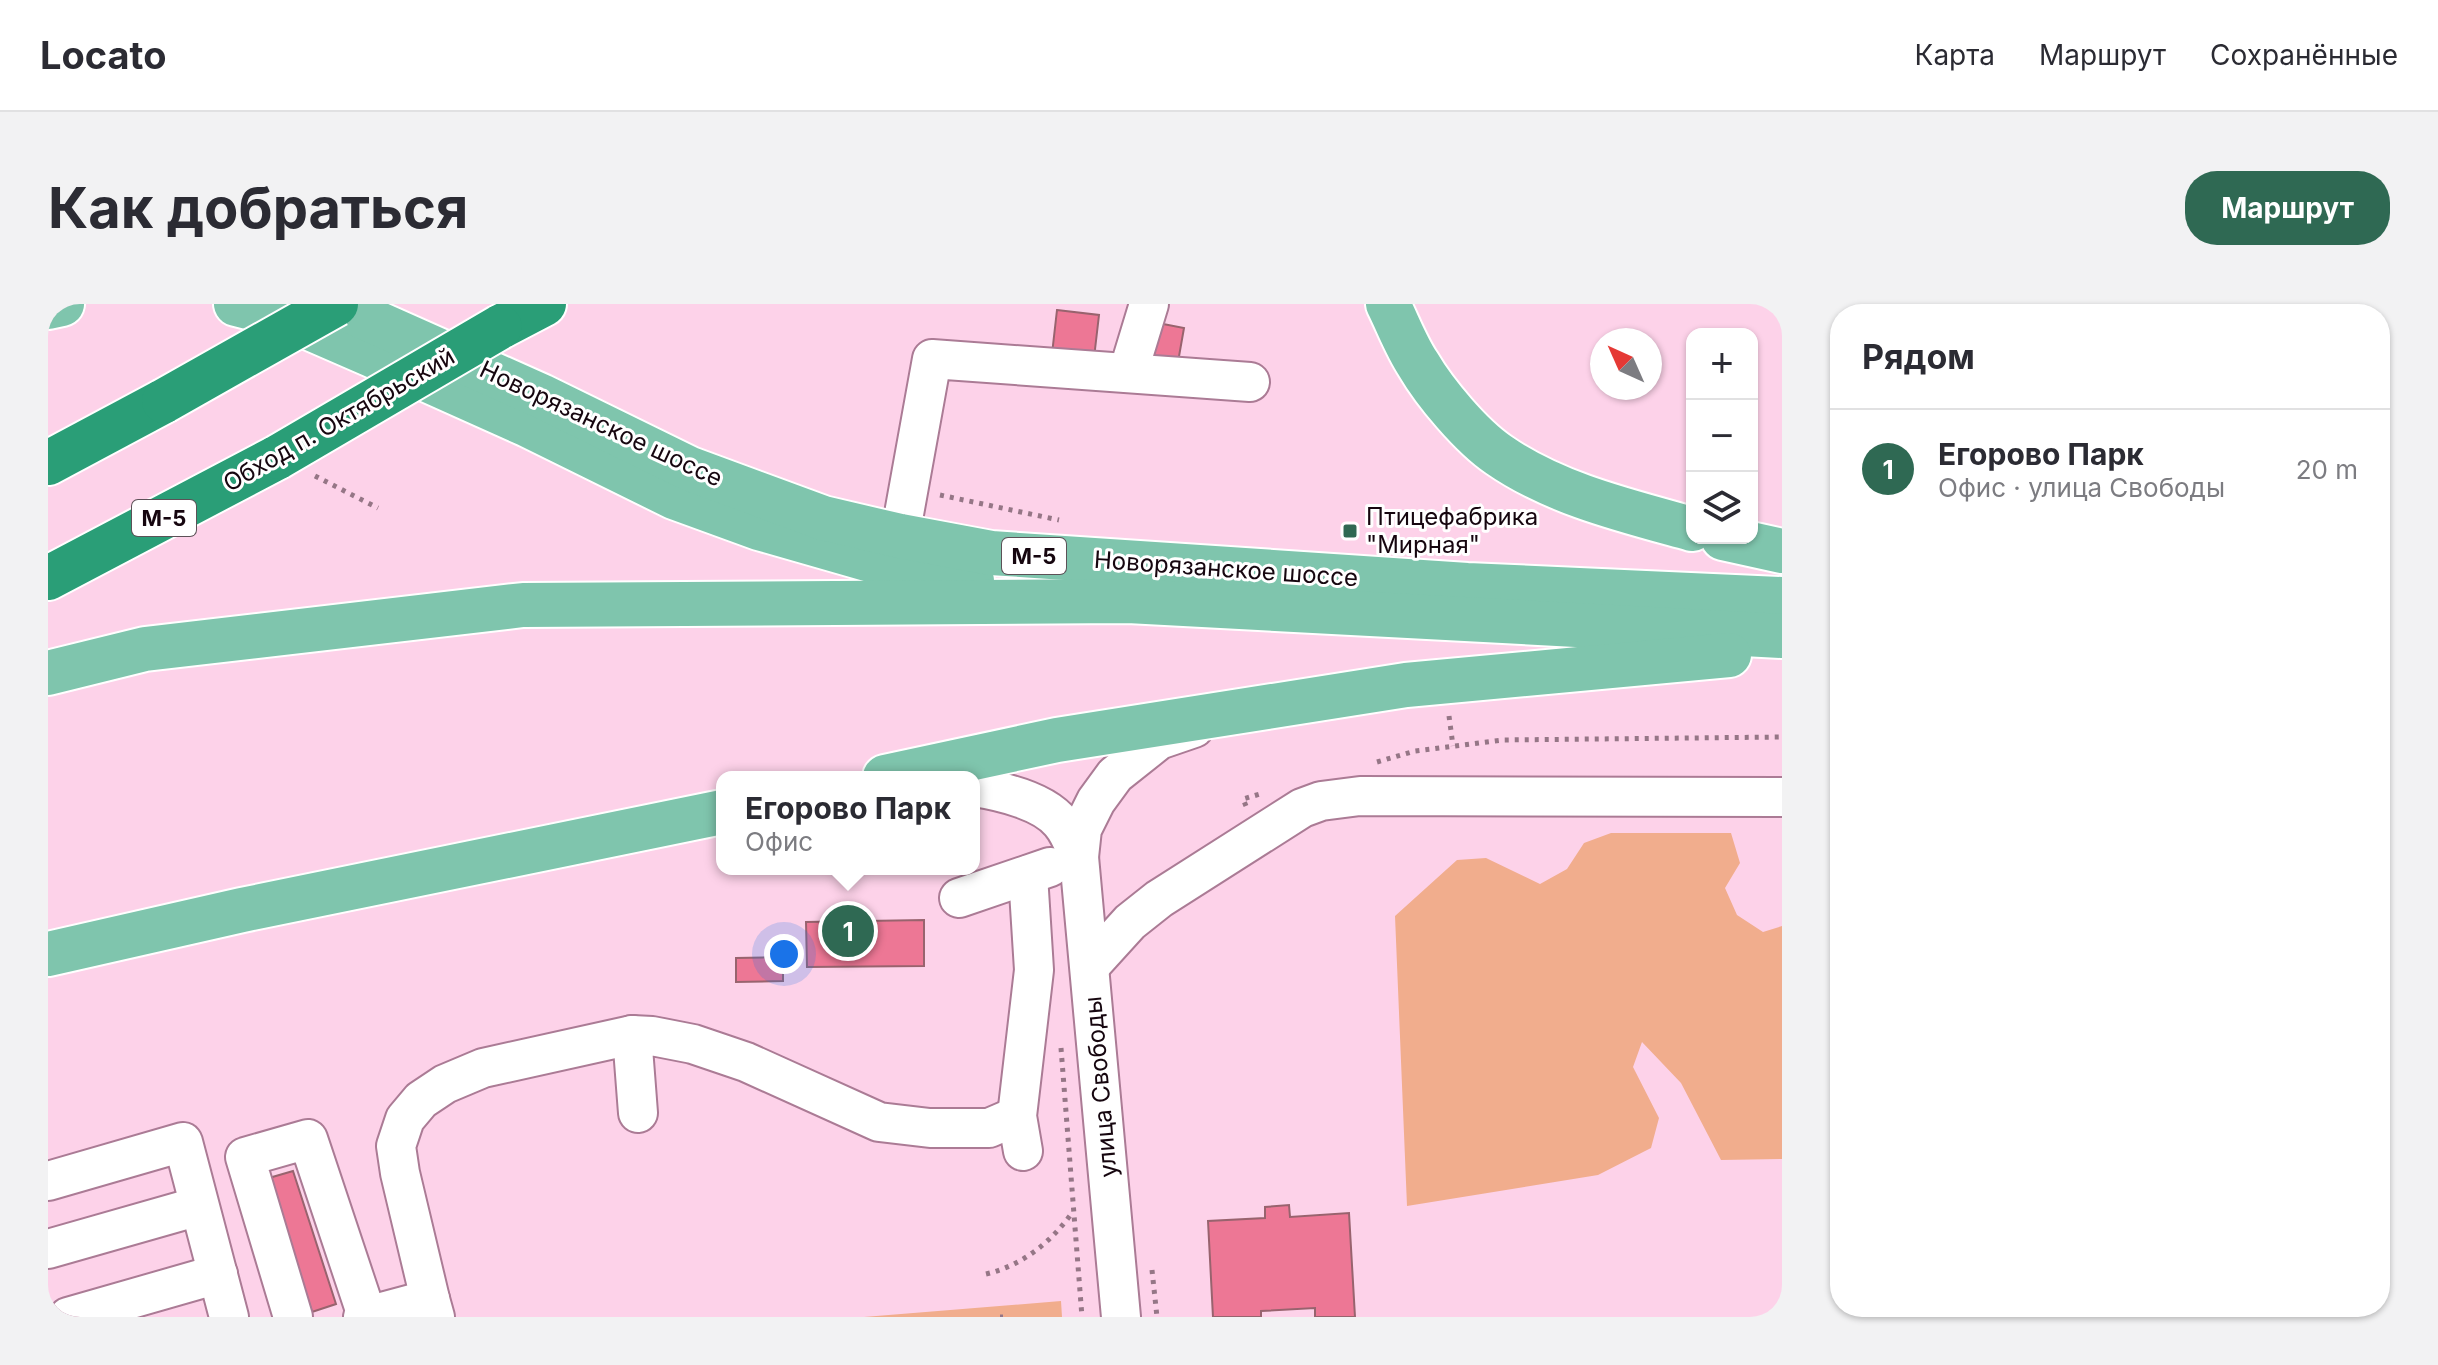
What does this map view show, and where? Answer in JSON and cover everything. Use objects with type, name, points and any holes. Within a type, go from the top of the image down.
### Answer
[{"type":"highway","name":"М-5","points":[[48,463],[335,304]]},
{"type":"highway","name":"Обход п. Октябрьский","points":[[48,578],[278,457],[544,304]]},
{"type":"main road","points":[[48,307],[62,304]]},
{"type":"main road","points":[[236,304],[294,321],[528,425],[674,497],[759,528],[909,571],[1128,601]]},
{"type":"main road","name":"Новорязанское шоссе","points":[[335,304],[541,396],[690,469],[823,518],[900,536],[991,553],[1467,585],[1617,589],[1782,599]]},
{"type":"main road","points":[[1388,304],[1418,364],[1450,408],[1498,455],[1558,487],[1686,527]]},
{"type":"main road","points":[[1750,544],[1782,551]]},
{"type":"main road","points":[[48,673],[145,649],[523,605],[1128,601]]},
{"type":"main road","name":"Новорязанское шоссе","points":[[1128,601],[1782,636]]},
{"type":"main road","points":[[913,771],[1057,740],[1446,679],[1782,651]]},
{"type":"main road","points":[[48,954],[242,910],[716,813]]},
{"type":"street","points":[[1128,373],[1149,304]]},
{"type":"street","points":[[900,536],[932,359],[1250,382]]},
{"type":"street","name":"улица Свободы","points":[[1121,1317],[1079,857],[1082,829],[1096,801],[1115,775],[1159,740],[1244,710]]},
{"type":"street","name":"улица Свободы","points":[[980,788],[1034,803],[1061,822],[1079,857]]},
{"type":"street","points":[[1090,966],[1130,922],[1159,899],[1302,808],[1321,801],[1360,796],[1782,797]]},
{"type":"street","points":[[959,898],[1079,857]]},
{"type":"street","points":[[293,1317],[245,1157],[308,1139],[365,1317],[432,1308],[396,1146],[405,1119],[421,1100],[445,1084],[483,1068],[632,1035],[652,1036],[693,1044],[746,1062],[879,1122],[930,1128],[989,1128],[1020,1134],[1034,970],[1028,875]]},
{"type":"street","points":[[632,1035],[638,1113]]},
{"type":"street","points":[[48,1181],[183,1142],[229,1317]]},
{"type":"street","points":[[48,1249],[199,1206]]},
{"type":"street","points":[[68,1317],[218,1274]]},
{"type":"path","points":[[278,457],[378,508]]},
{"type":"path","points":[[1449,715],[1453,746]]},
{"type":"path","points":[[1371,764],[1415,751],[1502,740],[1782,737]]},
{"type":"path","points":[[1060,1040],[1082,1317]]},
{"type":"path","points":[[986,1274],[1008,1269],[1036,1251],[1058,1233],[1073,1212]]},
{"type":"shaded area","points":[[1611,833],[1731,833],[1740,863],[1725,888],[1737,915],[1763,932],[1782,926],[1782,1159],[1721,1160],[1681,1083],[1642,1042],[1633,1067],[1659,1118],[1651,1148],[1598,1175],[1407,1206],[1395,916],[1457,860],[1486,858],[1540,884],[1567,869],[1584,843]]},
{"type":"shaded area","points":[[1061,1301],[1062,1317],[864,1317]]},
{"type":"building","points":[[1057,310],[1099,315],[1094,358],[1052,354]]},
{"type":"building","points":[[1158,323],[1184,328],[1178,362],[1152,358]]},
{"type":"building","points":[[924,920],[924,966],[807,967],[806,922]]},
{"type":"building","points":[[783,957],[783,981],[736,982],[736,958]]},
{"type":"building","points":[[293,1171],[336,1304],[312,1312],[269,1178]]},
{"type":"building","points":[[1289,1205],[1290,1217],[1349,1213],[1355,1317],[1315,1317],[1315,1308],[1261,1311],[1261,1317],[1213,1317],[1208,1221],[1265,1218],[1265,1207]]},
{"type":"place","name":"Птицефабрика \"Мирная\"","points":[[1350,531]]},
{"type":"place","name":"Егорово Парк","points":[[848,931]]}]
